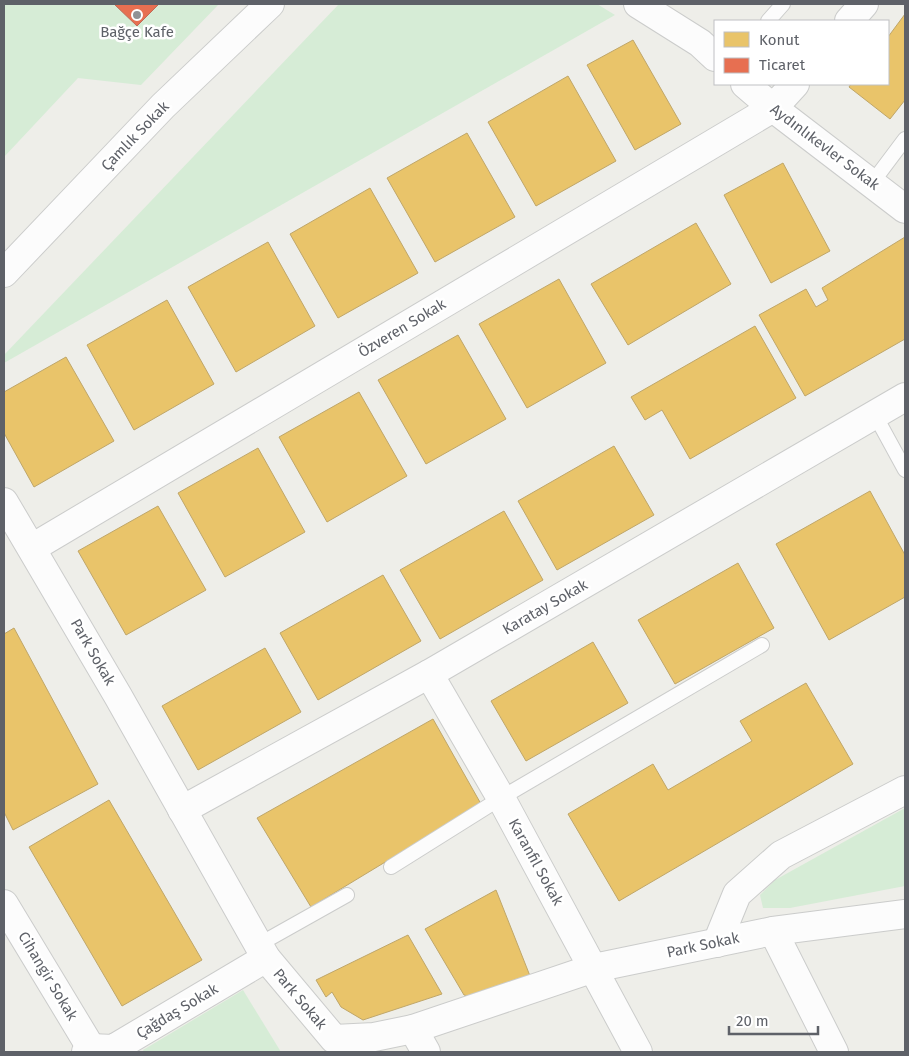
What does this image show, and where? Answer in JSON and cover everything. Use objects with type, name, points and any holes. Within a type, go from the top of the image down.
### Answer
[{"type":"street","name":"Çamlık Sokak","points":[[4,273],[163,106],[270,4]]},
{"type":"street","points":[[638,4],[700,43],[714,56]]},
{"type":"street","points":[[850,20],[864,4]]},
{"type":"street","name":"Aydınlıkevler Sokak","points":[[747,85],[773,108],[905,209]]},
{"type":"street","name":"Özveren Sokak","points":[[32,548],[773,108],[794,85]]},
{"type":"street","name":"Karatay Sokak","points":[[182,810],[429,674],[905,397]]},
{"type":"street","name":"Park Sokak","points":[[4,502],[262,952],[329,1046],[374,1036],[419,1041],[594,968],[773,931],[905,914]]},
{"type":"street","name":"Karanfil Sokak","points":[[429,674],[501,798],[638,1052]]},
{"type":"street","points":[[716,943],[737,894],[781,855],[905,790]]},
{"type":"street","name":"Cihangir Sokak","points":[[4,904],[101,1050]]},
{"type":"street","points":[[773,931],[834,1052]]},
{"type":"street","name":"Çağdaş Sokak","points":[[101,1050],[262,952]]},
{"type":"lane","points":[[769,20],[783,4]]},
{"type":"lane","points":[[872,183],[905,139]]},
{"type":"lane","points":[[875,415],[905,470]]},
{"type":"lane","points":[[391,867],[501,798],[762,645]]},
{"type":"lane","points":[[262,952],[348,895]]},
{"type":"green space","points":[[4,4],[219,4],[141,85],[78,78],[4,157]]},
{"type":"green space","points":[[339,4],[597,4],[615,15],[4,363],[4,355]]},
{"type":"green space","points":[[905,808],[905,886],[790,908],[763,908],[760,895],[775,880]]},
{"type":"green space","points":[[243,990],[281,1052],[144,1052],[143,1050]]},
{"type":"building: Konut","points":[[905,14],[905,100],[890,119],[849,87],[850,85],[889,85],[889,36]]},
{"type":"building: Konut","points":[[633,40],[681,124],[635,150],[587,65]]},
{"type":"building: Konut","points":[[568,76],[616,161],[536,206],[488,122]]},
{"type":"building: Konut","points":[[467,133],[515,217],[435,262],[387,178]]},
{"type":"building: Konut","points":[[783,163],[830,251],[771,283],[724,195]]},
{"type":"building: Konut","points":[[370,188],[418,273],[338,318],[290,234]]},
{"type":"building: Konut","points":[[696,223],[731,284],[628,345],[591,284]]},
{"type":"building: Konut","points":[[905,237],[905,339],[805,396],[759,315],[806,289],[816,307],[828,300],[822,288]]},
{"type":"building: Konut","points":[[268,242],[315,326],[236,372],[188,287]]},
{"type":"building: Konut","points":[[559,279],[606,363],[527,408],[479,324]]},
{"type":"building: Konut","points":[[167,300],[214,384],[134,430],[87,345]]},
{"type":"building: Konut","points":[[755,326],[796,398],[690,459],[662,410],[645,420],[631,397]]},
{"type":"building: Konut","points":[[458,335],[506,419],[426,464],[378,380]]},
{"type":"building: Konut","points":[[66,357],[114,441],[34,487],[4,433],[4,392]]},
{"type":"building: Konut","points":[[359,392],[407,476],[327,522],[279,437]]},
{"type":"building: Konut","points":[[614,446],[654,515],[557,570],[518,501]]},
{"type":"building: Konut","points":[[258,448],[305,532],[225,577],[178,493]]},
{"type":"building: Konut","points":[[870,491],[905,555],[905,597],[829,640],[776,544]]},
{"type":"building: Konut","points":[[158,506],[206,590],[126,635],[78,551]]},
{"type":"building: Konut","points":[[504,511],[543,580],[440,639],[400,570]]},
{"type":"building: Konut","points":[[738,563],[774,628],[675,684],[638,620]]},
{"type":"building: Konut","points":[[383,575],[421,641],[318,700],[280,633]]},
{"type":"building: Konut","points":[[14,628],[98,784],[13,830],[4,812],[4,634]]},
{"type":"building: Konut","points":[[593,642],[628,703],[526,761],[491,701]]},
{"type":"building: Konut","points":[[265,648],[301,712],[198,770],[162,706]]},
{"type":"building: Konut","points":[[806,683],[853,764],[619,901],[568,814],[653,764],[668,790],[752,741],[740,721]]},
{"type":"building: Konut","points":[[433,719],[481,804],[311,907],[257,818]]},
{"type":"building: Konut","points":[[109,800],[202,960],[122,1006],[29,847]]},
{"type":"building: Konut","points":[[496,890],[532,981],[486,1001],[464,995],[425,929]]},
{"type":"building: Konut","points":[[408,935],[442,994],[363,1020],[341,1007],[332,992],[326,997],[316,980]]},
{"type":"building: Ticaret","name":"Bağçe Kafe","points":[[114,4],[159,4],[137,26]]},
{"type":"place","name":"Bağçe Kafe","points":[[137,15]]}]
